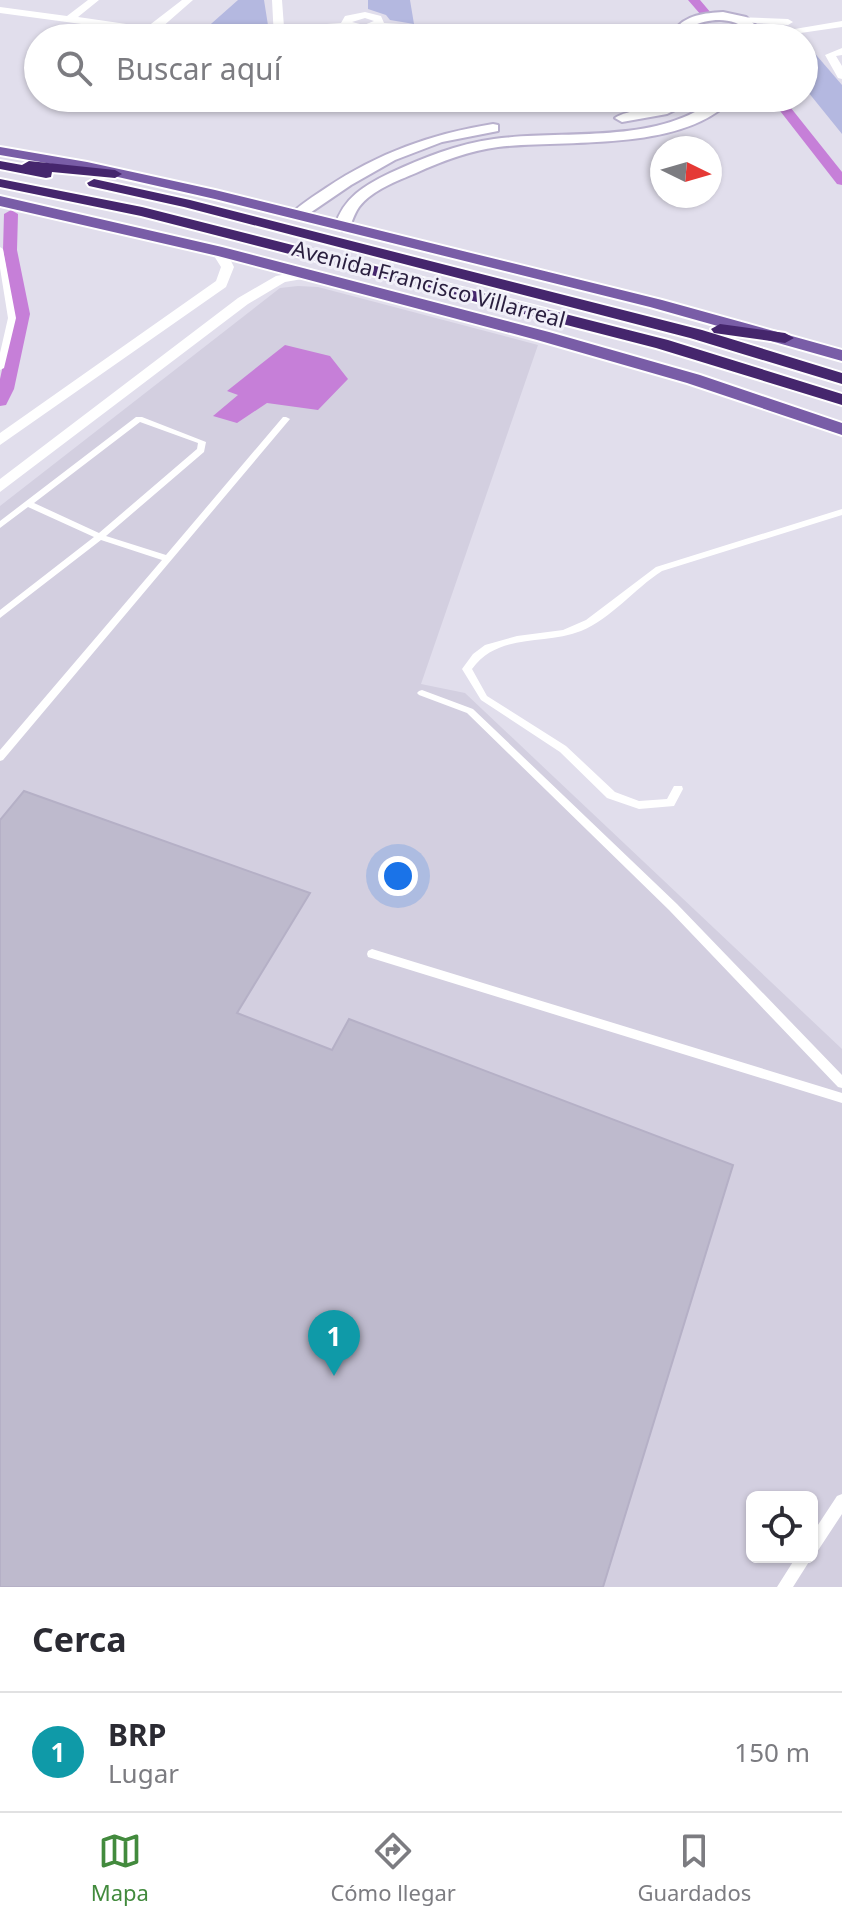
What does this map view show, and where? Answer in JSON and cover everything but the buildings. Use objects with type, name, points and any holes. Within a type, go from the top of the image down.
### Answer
[{"type":"highway","points":[[0,164],[134,176]]},
{"type":"highway","name":"Avenida Francisco Villarreal","points":[[0,164],[185,203],[708,338],[842,379]]},
{"type":"highway","name":"Avenida Francisco Villarreal","points":[[0,183],[69,195],[662,344],[842,400]]},
{"type":"highway","points":[[216,232],[346,282]]},
{"type":"highway","points":[[593,309],[785,338]]},
{"type":"main road","points":[[716,0],[748,24]]},
{"type":"main road","points":[[679,3],[683,24]]},
{"type":"main road","points":[[694,24],[703,18],[736,18]]},
{"type":"main road","points":[[609,120],[656,112]]},
{"type":"main road","points":[[343,226],[345,214],[364,194],[408,170],[453,152],[498,143],[657,130],[696,119],[706,112]]},
{"type":"main road","points":[[299,214],[350,176],[410,147],[473,131],[552,123]]},
{"type":"main road","name":"Avenida Francisco Villarreal","points":[[0,151],[134,176],[299,214],[629,296],[842,356]]},
{"type":"main road","name":"Avenida Francisco Villarreal","points":[[0,201],[68,214],[346,282],[716,384],[842,429]]},
{"type":"street","points":[[70,19],[94,0]]},
{"type":"street","points":[[160,24],[188,0]]},
{"type":"street","points":[[277,0],[278,24]]},
{"type":"street","points":[[317,24],[350,18],[363,1],[374,21]]},
{"type":"street","points":[[0,10],[100,24]]},
{"type":"street","points":[[350,18],[355,24]]},
{"type":"street","points":[[736,18],[808,24]]},
{"type":"street","points":[[368,24],[374,21],[391,24]]},
{"type":"street","points":[[820,25],[842,24]]},
{"type":"street","points":[[842,51],[830,55],[842,76]]},
{"type":"street","points":[[0,440],[221,284],[229,270],[228,261],[218,251]]},
{"type":"street","points":[[0,487],[243,301],[281,279],[309,274]]},
{"type":"lane","points":[[0,249],[12,318],[0,368]]},
{"type":"lane","points":[[0,525],[139,419],[202,442],[201,450],[100,537],[0,615]]},
{"type":"lane","points":[[0,757],[286,419]]},
{"type":"lane","points":[[28,504],[100,537],[168,559]]},
{"type":"lane","points":[[678,789],[670,803],[639,805],[611,795],[563,749],[484,698],[467,669],[475,654],[500,643],[578,629],[634,583],[659,569],[842,512]]},
{"type":"lane","points":[[422,693],[470,711],[673,907],[842,1083]]},
{"type":"lane","points":[[470,711],[484,698]]},
{"type":"lane","points":[[372,954],[842,1098]]},
{"type":"lane","points":[[818,1538],[842,1501]]},
{"type":"lane","points":[[784,1587],[801,1563]]},
{"type":"shaded area","points":[[238,0],[264,0],[268,24],[211,24]]},
{"type":"shaded area","points":[[368,0],[410,0],[414,24],[390,20],[386,15],[368,9]]},
{"type":"shaded area","points":[[818,57],[842,85],[842,134],[818,104]]},
{"type":"shaded area","points":[[318,287],[538,345],[421,684],[465,693],[842,1049],[842,1587],[0,1587],[0,506],[280,288]]},
{"type":"shaded area","points":[[285,345],[330,356],[348,379],[318,410],[267,403],[237,423],[213,416],[238,395],[227,391]]},
{"type":"waterway","points":[[694,0],[705,13]]},
{"type":"waterway","points":[[787,112],[842,181]]},
{"type":"waterway","points":[[0,401],[6,389],[22,314],[10,250],[11,214]]},
{"type":"place","name":"BRP","points":[[334,1376]]}]
